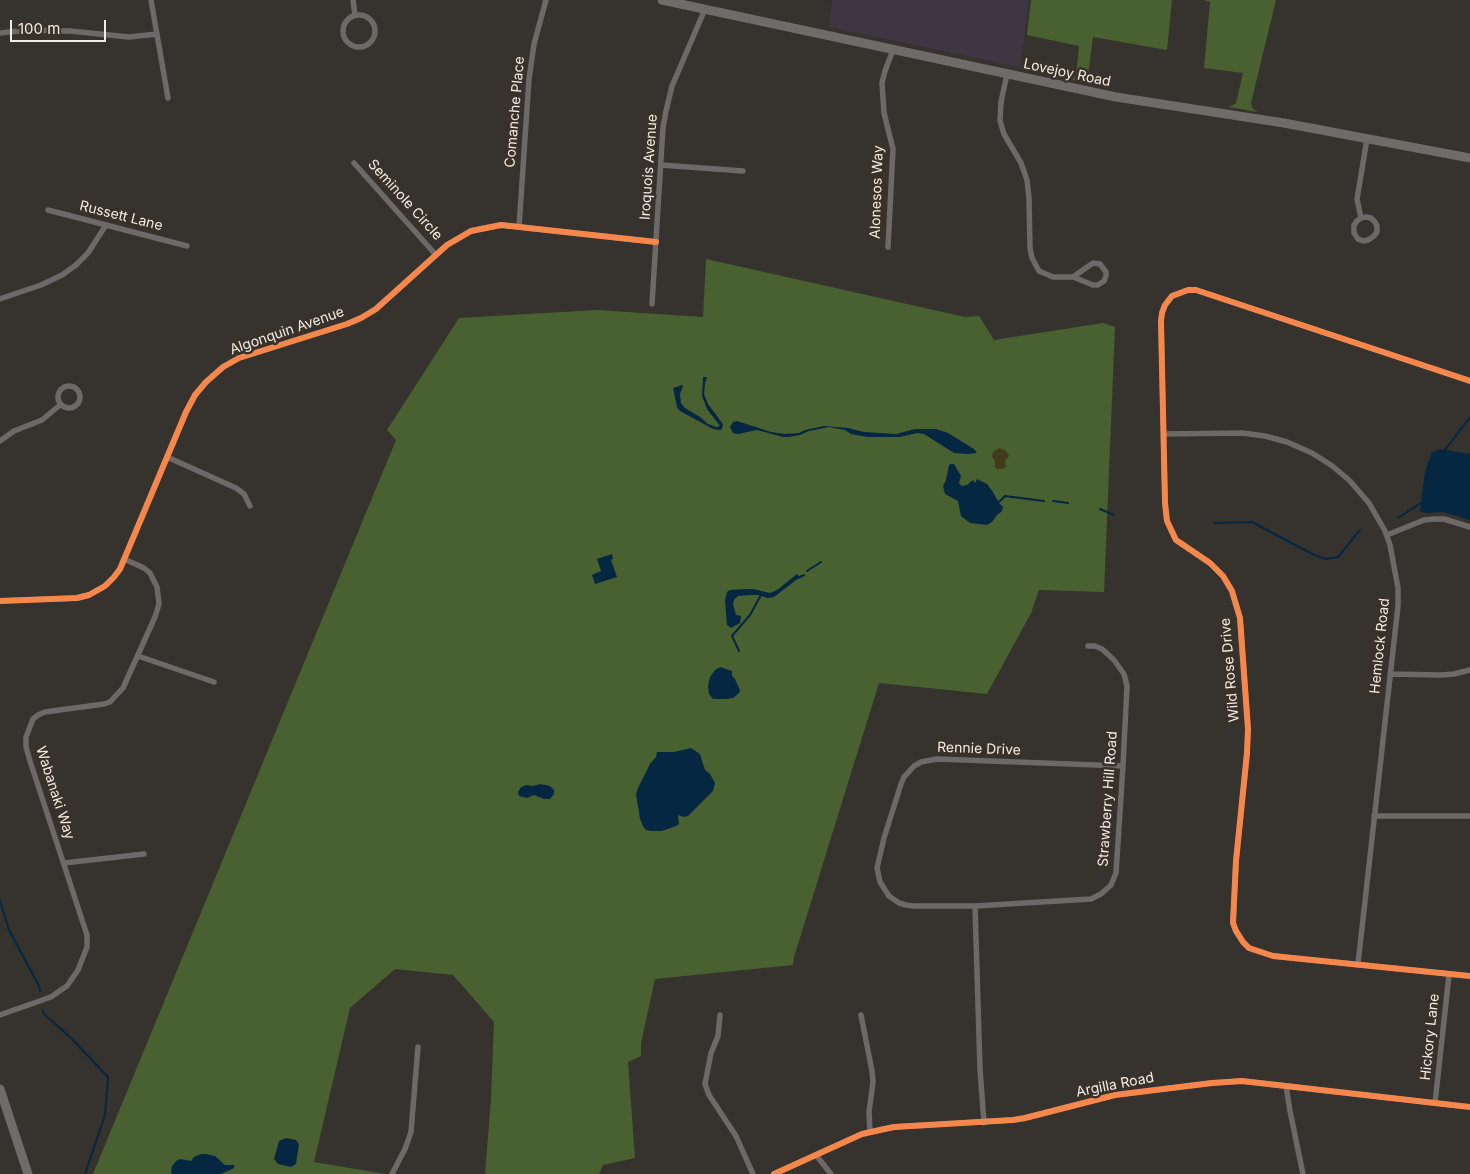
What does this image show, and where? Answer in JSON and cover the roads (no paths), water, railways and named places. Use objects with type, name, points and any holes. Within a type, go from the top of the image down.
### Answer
[{"type":"main road","name":"Lovejoy Road","points":[[662,0],[1116,97],[1284,123],[1470,158]]},
{"type":"main road","points":[[0,1089],[28,1174]]},
{"type":"street","points":[[151,0],[168,98]]},
{"type":"street","points":[[353,0],[355,15]]},
{"type":"street","name":"Comanche Place","points":[[519,227],[529,79],[534,44],[546,0]]},
{"type":"street","name":"Iroquois Avenue","points":[[652,304],[663,128],[668,98],[705,9]]},
{"type":"street","points":[[355,15],[365,16],[374,25],[374,38],[370,44],[364,47],[356,48],[349,45],[343,36],[343,28],[346,21],[355,15]]},
{"type":"street","points":[[0,33],[27,30],[70,31],[129,37],[157,34]]},
{"type":"street","name":"Alonesos Way","points":[[888,246],[893,149],[884,113],[882,84],[892,50]]},
{"type":"street","points":[[1007,74],[1001,102],[1000,121],[1004,134],[1021,163],[1027,180],[1032,258],[1039,271],[1048,276],[1073,277],[1093,285],[1098,285],[1104,281],[1106,272],[1100,264],[1093,263],[1073,277]]},
{"type":"street","points":[[1361,218],[1357,194],[1366,139]]},
{"type":"street","name":"Seminole Circle","points":[[354,163],[436,255]]},
{"type":"street","points":[[661,165],[743,171]]},
{"type":"street","name":"Russett Lane","points":[[48,210],[187,246]]},
{"type":"street","points":[[1368,217],[1376,224],[1376,234],[1370,240],[1363,241],[1355,235],[1354,225],[1361,218],[1368,217]]},
{"type":"street","points":[[0,299],[41,285],[62,275],[88,253],[106,225]]},
{"type":"street","name":"Algonquin Avenue","points":[[0,601],[89,595],[105,586],[114,577],[120,569],[167,456],[195,395],[223,367],[239,358],[361,318],[376,309],[447,245],[470,232],[501,225],[656,242]]},
{"type":"street","name":"Wild Rose Drive","points":[[1470,381],[1196,290],[1179,292],[1172,296],[1162,312],[1167,521],[1173,535],[1180,544],[1210,563],[1223,576],[1232,591],[1240,618],[1248,729],[1236,861],[1233,923],[1243,942],[1249,948],[1273,956],[1470,976]]},
{"type":"street","points":[[0,442],[14,431],[42,420],[60,405]]},
{"type":"street","name":"Hemlock Road","points":[[1164,434],[1242,432],[1287,442],[1312,453],[1348,480],[1369,503],[1387,535],[1394,562],[1398,597],[1358,964]]},
{"type":"street","points":[[167,456],[236,488],[244,494],[250,506]]},
{"type":"street","points":[[1387,535],[1424,520],[1434,518],[1470,527]]},
{"type":"street","name":"Wabanaki Way","points":[[0,1016],[51,997],[61,990],[72,980],[83,960],[87,947],[87,935],[30,761],[26,737],[33,719],[45,712],[98,706],[110,702],[123,688],[159,604],[159,596],[150,572],[124,559]]},
{"type":"street","name":"Strawberry Hill Road","points":[[975,906],[1090,899],[1106,890],[1114,880],[1127,686],[1124,674],[1118,664],[1102,649],[1088,646]]},
{"type":"street","points":[[138,656],[214,682]]},
{"type":"street","points":[[1390,674],[1440,675],[1470,670]]},
{"type":"street","name":"Rennie Drive","points":[[975,906],[906,905],[899,903],[889,896],[880,882],[877,868],[884,838],[901,784],[904,777],[914,766],[920,762],[937,759],[1123,766]]},
{"type":"street","points":[[1374,816],[1470,816]]},
{"type":"street","points":[[64,863],[144,854]]},
{"type":"street","points":[[975,906],[980,1069],[984,1123]]},
{"type":"street","name":"Hickory Lane","points":[[1435,1103],[1449,974]]},
{"type":"street","points":[[720,1015],[718,1036],[711,1053],[705,1084],[709,1095],[736,1136],[753,1174]]},
{"type":"street","points":[[861,1016],[873,1082],[869,1112],[870,1132]]},
{"type":"street","points":[[392,1174],[405,1149],[411,1132],[418,1047]]},
{"type":"street","name":"Argilla Road","points":[[774,1174],[870,1132],[894,1127],[965,1122],[984,1123],[1025,1118],[1115,1094],[1165,1088],[1242,1081],[1470,1107]]},
{"type":"street","points":[[1286,1086],[1303,1174]]},
{"type":"street","points":[[816,1155],[831,1174]]},
{"type":"water","points":[[703,377],[707,377],[704,394],[708,404],[723,424],[720,430],[713,429],[680,411],[677,407],[673,388],[682,385],[681,403],[685,408],[708,424],[716,427],[720,426],[707,409],[702,396]]},
{"type":"water","points":[[737,421],[771,432],[785,434],[799,433],[824,426],[848,428],[864,432],[896,434],[915,429],[936,429],[948,433],[974,449],[977,453],[954,453],[924,434],[917,433],[900,437],[867,437],[829,427],[789,437],[757,430],[738,434],[733,433],[730,427],[733,422]]},
{"type":"water","points":[[1440,449],[1470,454],[1470,520],[1443,512],[1420,512],[1425,472],[1432,452]]},
{"type":"water","points":[[954,464],[961,476],[959,483],[962,486],[967,485],[973,480],[975,483],[977,479],[987,484],[993,492],[1003,507],[1002,511],[992,522],[987,525],[970,523],[961,516],[958,501],[945,494],[943,486],[949,465]]},
{"type":"water","points":[[612,554],[613,559],[611,560],[617,577],[595,584],[592,575],[601,571],[597,559]]},
{"type":"water","points":[[797,574],[800,577],[774,597],[768,598],[758,595],[738,596],[733,604],[736,615],[741,616],[740,623],[731,628],[727,625],[725,600],[727,592],[730,590],[753,589],[770,593],[777,590]]},
{"type":"water","points":[[720,667],[732,671],[732,676],[740,690],[733,698],[713,699],[709,694],[710,677]]},
{"type":"water","points":[[691,748],[700,754],[705,770],[710,774],[715,783],[713,791],[688,816],[678,815],[679,824],[676,826],[662,831],[646,830],[640,819],[636,794],[650,764],[656,757],[657,752],[674,752]]},
{"type":"water","points":[[540,784],[550,786],[554,790],[554,794],[550,799],[534,795],[527,798],[519,796],[518,792],[521,787]]},
{"type":"water","points":[[286,1138],[296,1140],[299,1144],[296,1164],[291,1167],[278,1164],[274,1159],[279,1141]]},
{"type":"water","points":[[201,1154],[215,1156],[225,1165],[234,1165],[234,1168],[221,1174],[172,1174],[172,1166],[176,1161],[180,1159],[191,1161],[194,1157]]},
{"type":"waterway","points":[[1445,450],[1470,417]]},
{"type":"waterway","points":[[998,503],[1005,496],[1044,501]]},
{"type":"waterway","points":[[1053,501],[1068,503]]},
{"type":"waterway","points":[[1398,518],[1421,503]]},
{"type":"waterway","points":[[1100,509],[1114,515]]},
{"type":"waterway","points":[[1214,523],[1252,522],[1314,555],[1326,559],[1338,557],[1360,530]]},
{"type":"waterway","points":[[807,571],[821,562]]},
{"type":"waterway","points":[[798,578],[804,575]]},
{"type":"waterway","points":[[739,651],[732,636],[750,615],[761,595]]},
{"type":"waterway","points":[[0,901],[9,930],[40,991]]},
{"type":"waterway","points":[[43,1010],[43,1013],[72,1039],[108,1077],[105,1115],[85,1174]]}]
